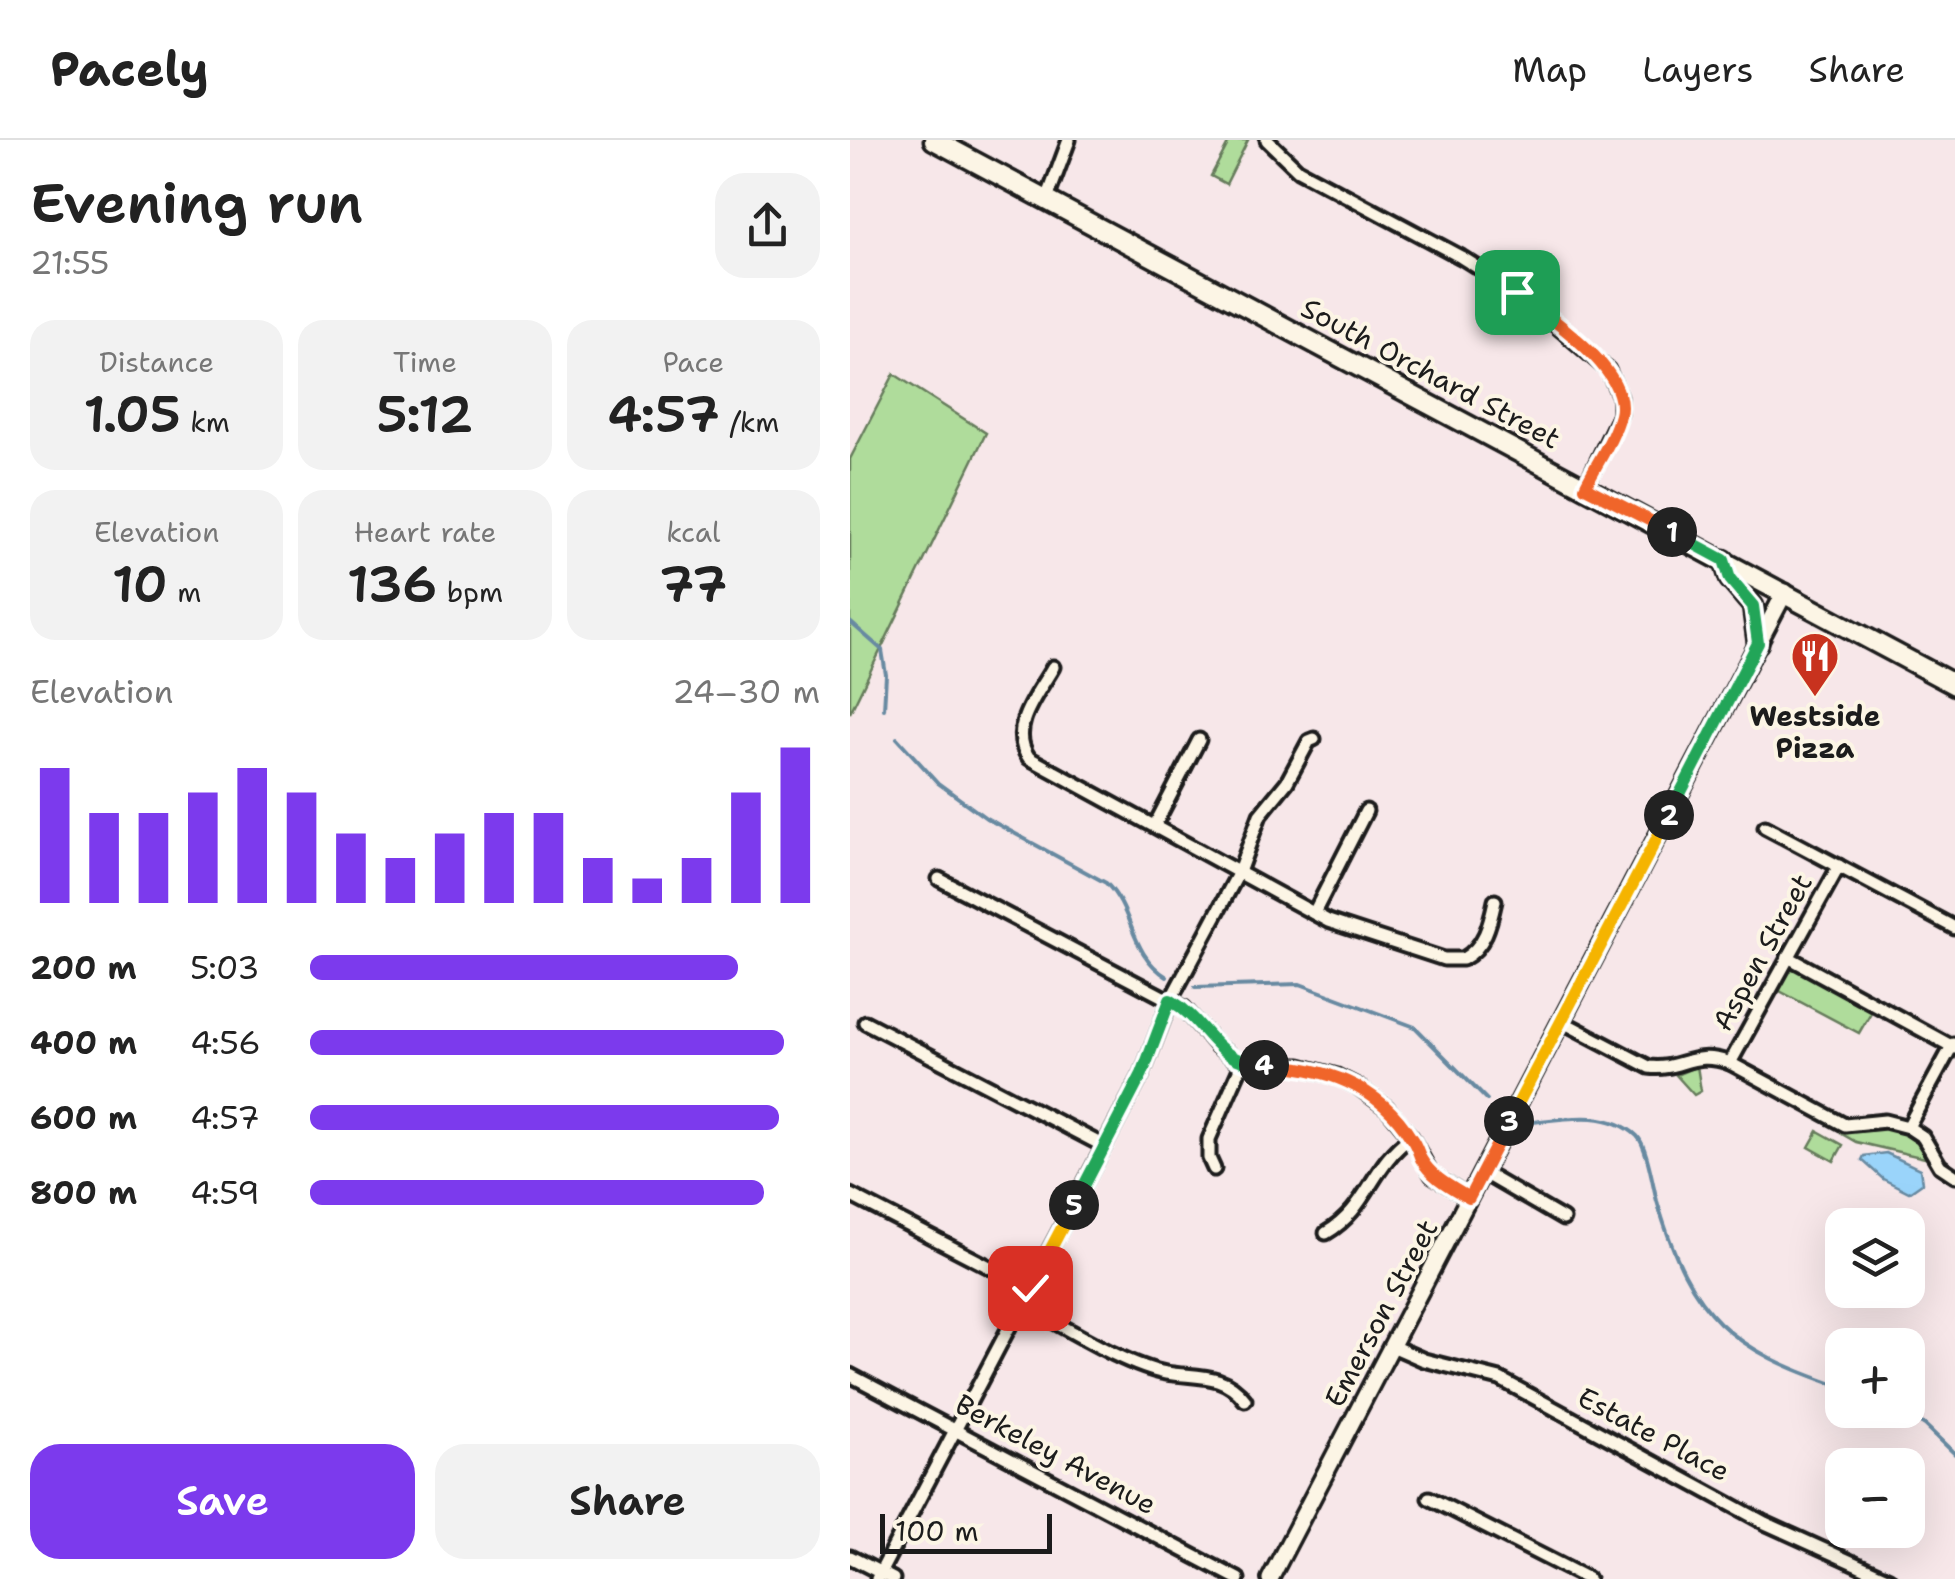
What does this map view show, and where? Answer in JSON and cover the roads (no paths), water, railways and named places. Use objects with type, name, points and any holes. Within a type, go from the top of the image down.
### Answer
[{"type":"main road","name":"South Orchard Street","points":[[934,140],[1955,685]]},
{"type":"main road","points":[[1724,560],[1730,579],[1753,606],[1758,643]]},
{"type":"main road","name":"Emerson Street","points":[[1270,1579],[1785,592]]},
{"type":"street","points":[[1046,199],[1069,140]]},
{"type":"street","points":[[1268,140],[1298,170],[1462,256],[1517,292],[1608,370],[1620,398],[1620,414],[1585,487]]},
{"type":"street","points":[[1053,667],[1021,725],[1024,751],[1033,762],[1314,913],[1353,931],[1455,960],[1468,957],[1481,942],[1490,925],[1495,900]]},
{"type":"street","points":[[878,1576],[1142,1074],[1170,1000],[1239,872],[1260,815],[1276,798],[1314,739]]},
{"type":"street","points":[[1155,825],[1199,740]]},
{"type":"street","points":[[1314,913],[1366,812]]},
{"type":"street","points":[[1765,826],[1955,928]]},
{"type":"street","name":"Aspen Street","points":[[1730,1064],[1839,866]]},
{"type":"street","points":[[939,879],[1170,1000],[1192,1015],[1218,1046],[1242,1064],[1300,1066],[1358,1086],[1387,1108],[1411,1137],[1432,1175],[1469,1198]]},
{"type":"street","points":[[1788,957],[1954,1045],[1908,1127]]},
{"type":"street","points":[[1562,1021],[1649,1067],[1664,1068],[1698,1058],[1730,1064],[1845,1125],[1885,1120],[1908,1127],[1923,1137],[1940,1166],[1955,1176]]},
{"type":"street","points":[[864,1022],[1104,1146]]},
{"type":"street","points":[[1214,1169],[1208,1158],[1209,1139],[1242,1064]]},
{"type":"street","points":[[1326,1232],[1352,1214],[1384,1160],[1411,1137]]},
{"type":"street","points":[[1482,1172],[1562,1218]]},
{"type":"street","points":[[850,1195],[1030,1288]]},
{"type":"street","points":[[1023,1304],[1128,1359],[1166,1373],[1218,1379],[1238,1390],[1245,1400]]},
{"type":"street","name":"Estate Place","points":[[1392,1346],[1424,1360],[1500,1379],[1765,1522],[1889,1579]]},
{"type":"street","name":"Berkeley Avenue","points":[[850,1375],[1238,1579]]},
{"type":"street","points":[[1429,1498],[1588,1579]]},
{"type":"street","points":[[850,1557],[878,1576],[893,1579]]},
{"type":"water","points":[[1886,1153],[1920,1169],[1922,1183],[1909,1192],[1883,1179],[1862,1160],[1864,1156]]},
{"type":"waterway","points":[[850,622],[882,650],[886,675],[884,709]]},
{"type":"waterway","points":[[897,738],[938,783],[986,818],[1106,883],[1146,956],[1167,977]]},
{"type":"waterway","points":[[1195,987],[1300,984],[1415,1027],[1487,1100]]},
{"type":"waterway","points":[[1533,1122],[1601,1119],[1637,1136],[1647,1157],[1670,1241],[1701,1301],[1743,1342],[1825,1381]]},
{"type":"waterway","points":[[1925,1425],[1955,1454]]},
{"type":"place","name":"Westside Pizza","points":[[1815,698]]}]
